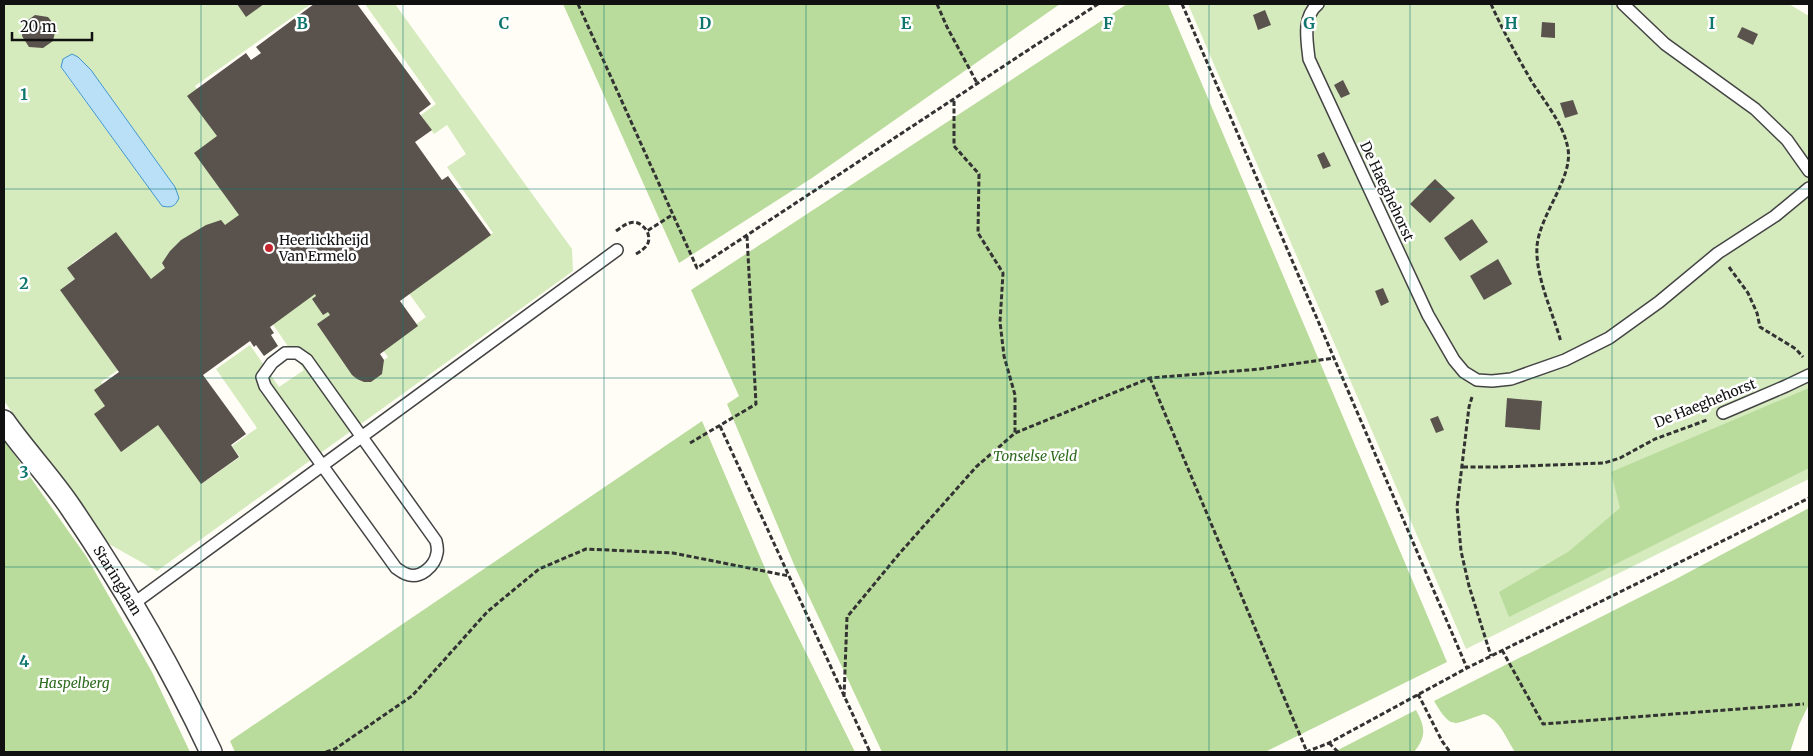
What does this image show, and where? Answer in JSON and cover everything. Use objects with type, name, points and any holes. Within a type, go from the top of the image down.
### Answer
[{"type":"street","name":"Staringlaan","points":[[4,421],[70,506],[133,604],[189,705],[211,752]]},
{"type":"lane","name":"De Haeghehorst","points":[[1318,4],[1312,9],[1305,31],[1309,59],[1428,315],[1454,360],[1464,372],[1477,380]]},
{"type":"lane","points":[[1623,4],[1665,44],[1755,109],[1787,140],[1809,171]]},
{"type":"lane","points":[[1477,380],[1511,380],[1565,360],[1609,338],[1659,302],[1718,253],[1775,216],[1809,188]]},
{"type":"lane","points":[[133,604],[617,250]]},
{"type":"lane","points":[[285,353],[298,353],[307,360],[436,541],[438,552],[434,562],[427,571],[416,575],[408,575],[396,568],[321,466],[265,386],[262,377],[272,363],[285,353]]},
{"type":"lane","name":"De Haeghehorst","points":[[1724,413],[1809,374]]},
{"type":"path","points":[[578,4],[697,268],[1098,4]]},
{"type":"path","points":[[937,4],[977,84]]},
{"type":"path","points":[[1182,4],[1467,668]]},
{"type":"path","points":[[1491,4],[1504,33],[1562,131],[1568,150],[1566,172],[1543,222],[1537,246],[1539,268],[1565,360]]},
{"type":"path","points":[[954,100],[954,146],[979,174],[978,233],[1004,273],[1000,322],[1004,356],[1015,395],[1015,433]]},
{"type":"path","points":[[647,231],[672,215]]},
{"type":"path","points":[[612,234],[623,225],[635,222],[642,224],[650,237],[646,246],[631,259]]},
{"type":"path","points":[[690,443],[756,404],[747,235]]},
{"type":"path","points":[[1718,253],[1748,294],[1757,313],[1760,327],[1796,349],[1809,363]]},
{"type":"path","points":[[844,697],[847,617],[899,554],[976,467],[1015,433],[1150,378],[1260,369],[1334,358]]},
{"type":"path","points":[[1150,378],[1306,752],[1329,743],[1502,650],[1809,498]]},
{"type":"path","points":[[1477,380],[1469,407],[1457,507],[1461,551],[1468,586],[1491,656]]},
{"type":"path","name":"De Haeghehorst","points":[[1463,467],[1604,462],[1620,458],[1655,439],[1724,413]]},
{"type":"path","points":[[720,426],[870,752]]},
{"type":"path","points":[[326,752],[335,749],[412,696],[487,612],[539,569],[586,549],[673,553],[789,576]]},
{"type":"path","points":[[1502,650],[1543,724],[1804,704]]},
{"type":"path","points":[[1418,694],[1442,742],[1450,752]]},
{"type":"path","points":[[1329,743],[1338,752]]},
{"type":"green space","points":[[4,4],[311,4],[195,86],[235,143],[269,221],[159,304],[111,236],[72,263],[80,275],[68,284],[125,365],[101,382],[114,401],[165,419],[207,480],[240,457],[232,446],[257,428],[216,369],[250,345],[279,387],[304,370],[272,323],[318,291],[373,368],[388,357],[382,349],[426,317],[408,292],[493,233],[447,167],[466,154],[447,125],[434,134],[421,115],[436,104],[365,4],[395,4],[572,249],[573,271],[157,571],[109,544],[4,401]],"holes":[[[61,68],[91,70],[175,187],[162,206]]]},
{"type":"green space","points":[[563,4],[1060,4],[812,178],[679,263]]},
{"type":"green space","name":"Tonselse Veld","points":[[1127,4],[1168,4],[1447,662],[1265,752],[882,752],[795,567],[727,404],[739,396],[691,290]]},
{"type":"green space","points":[[1188,4],[1789,4],[1809,16],[1809,479],[1466,649]]},
{"type":"green space","points":[[1809,388],[1809,468],[1509,617],[1499,592],[1568,552],[1620,508],[1611,472]]},
{"type":"green space","points":[[702,421],[770,580],[855,752],[235,752],[230,741]]},
{"type":"green space","name":"Haspelberg","points":[[4,440],[86,556],[152,672],[190,752],[4,752]]},
{"type":"green space","points":[[1809,508],[1809,704],[1799,725],[1790,752],[1515,752],[1502,730],[1490,717],[1484,714],[1460,722],[1450,722],[1434,701],[1676,579]]},
{"type":"green space","points":[[1416,710],[1422,722],[1423,737],[1414,752],[1334,752]]},
{"type":"water","points":[[72,54],[78,57],[91,70],[175,187],[179,198],[174,205],[170,207],[162,206],[61,67],[63,59]]},
{"type":"building","points":[[237,4],[264,4],[246,17]]},
{"type":"building","points":[[314,4],[357,4],[431,104],[419,113],[432,130],[415,142],[442,180],[448,176],[491,235],[400,301],[418,326],[380,354],[384,360],[382,374],[371,382],[364,382],[352,375],[317,324],[330,315],[328,312],[323,315],[312,299],[316,296],[315,294],[270,327],[274,333],[271,335],[278,346],[264,356],[256,345],[254,347],[250,341],[203,375],[246,434],[231,445],[239,457],[201,484],[158,425],[121,452],[94,414],[105,406],[94,390],[119,372],[60,290],[75,279],[67,268],[116,232],[151,279],[165,268],[162,263],[181,240],[206,225],[221,220],[225,225],[239,215],[194,153],[217,136],[187,96],[246,53],[251,60],[261,53],[256,47]]},
{"type":"building","points":[[1265,10],[1271,25],[1258,30],[1253,15]]},
{"type":"building","points":[[35,15],[48,17],[56,27],[53,41],[43,48],[29,47],[22,36],[24,23]]},
{"type":"building","points":[[1542,22],[1555,23],[1555,38],[1541,37]]},
{"type":"building","points":[[1742,27],[1758,34],[1753,45],[1737,37]]},
{"type":"building","points":[[1343,80],[1350,94],[1341,98],[1334,85]]},
{"type":"building","points":[[1573,100],[1578,114],[1565,118],[1560,103]]},
{"type":"building","points":[[1324,152],[1331,166],[1323,169],[1317,155]]},
{"type":"building","points":[[1435,179],[1455,198],[1430,223],[1410,204]]},
{"type":"building","points":[[1472,219],[1488,242],[1460,261],[1444,238]]},
{"type":"building","points":[[1498,259],[1512,284],[1484,300],[1470,276]]},
{"type":"building","points":[[1383,288],[1389,302],[1381,306],[1375,291]]},
{"type":"building","points":[[1507,398],[1542,401],[1540,430],[1505,427]]},
{"type":"building","points":[[1438,416],[1444,430],[1436,433],[1430,419]]},
{"type":"place","name":"Heerlickheijd Van Ermelo","points":[[269,248]]}]
